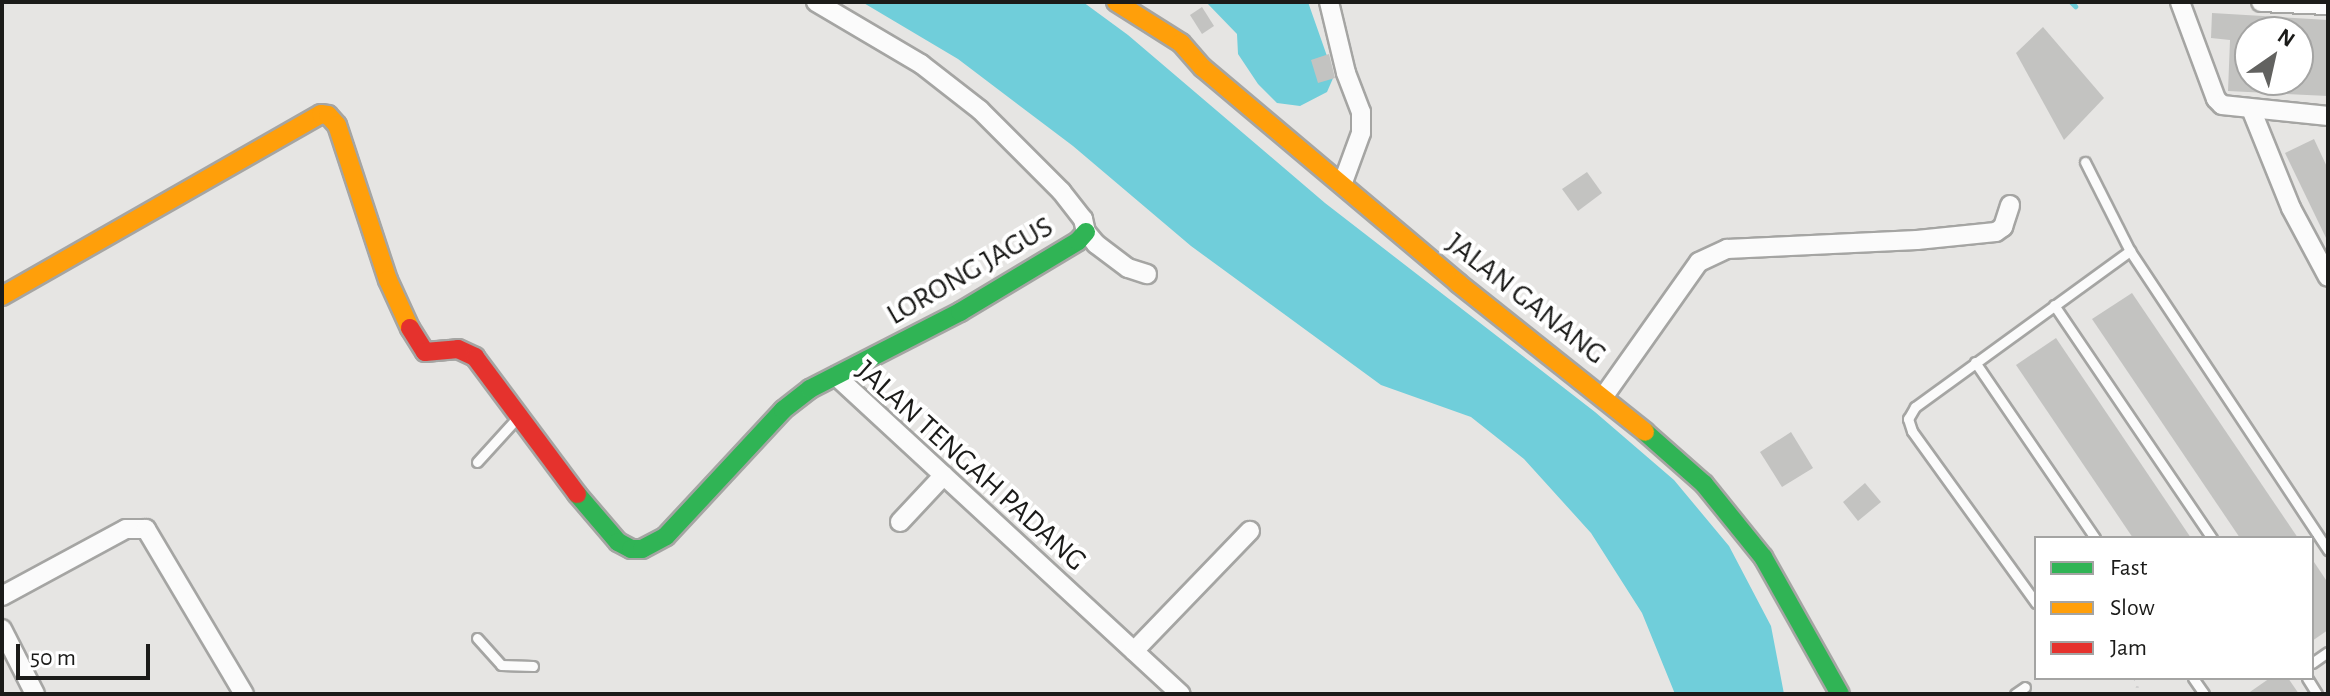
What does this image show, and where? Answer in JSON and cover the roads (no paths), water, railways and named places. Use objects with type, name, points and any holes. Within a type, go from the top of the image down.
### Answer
[{"type":"street","points":[[816,2],[921,64],[999,125],[1061,191],[1083,219],[1086,232],[1114,259],[1147,274]]},
{"type":"street","name":"JALAN GANANG","points":[[1116,2],[1181,43],[1203,68],[1458,283],[1656,439],[1735,518],[1763,557],[1840,694]]},
{"type":"street","points":[[1329,2],[1346,73],[1361,112],[1361,133],[1342,185]]},
{"type":"street","points":[[2180,2],[2216,99],[2222,105],[2328,116]]},
{"type":"street","points":[[2261,2],[2328,5]]},
{"type":"street","points":[[2251,109],[2296,218],[2328,277]]},
{"type":"street","name":"JALAN TENGAH PADANG","points":[[2,296],[321,114],[328,115],[337,125],[388,280],[418,346],[425,352],[458,349],[475,357],[601,526],[618,542],[631,549],[642,549],[666,536],[783,410],[810,389],[836,376],[1181,694]]},
{"type":"street","points":[[1604,396],[1699,262],[1727,249],[1917,240],[1996,232],[2003,227],[2010,205]]},
{"type":"street","name":"LORONG JAGUS","points":[[836,376],[960,312],[1078,241],[1086,232]]},
{"type":"street","points":[[900,522],[944,475]]},
{"type":"street","points":[[2,596],[126,529],[146,529],[244,694]]},
{"type":"street","points":[[1134,651],[1250,531]]},
{"type":"street","points":[[2,629],[35,694]]},
{"type":"lane","points":[[2085,162],[2130,251],[2328,550]]},
{"type":"lane","points":[[2034,600],[1909,425],[1915,407],[2130,251]]},
{"type":"lane","points":[[2054,305],[2211,536]]},
{"type":"lane","points":[[1975,362],[2094,536]]},
{"type":"lane","points":[[477,462],[519,415]]},
{"type":"lane","points":[[477,638],[501,665],[533,666]]},
{"type":"lane","points":[[2015,694],[2025,687]]},
{"type":"water","points":[[862,2],[1083,2],[1128,35],[1325,203],[1595,412],[1674,480],[1729,546],[1771,626],[1784,694],[1675,694],[1642,613],[1591,533],[1524,459],[1471,417],[1381,385],[1191,246],[1073,146],[958,59]]},
{"type":"water","points":[[1206,2],[1308,2],[1334,76],[1327,92],[1300,106],[1277,103],[1258,84],[1238,54],[1237,34]]},
{"type":"waterway","points":[[2071,2],[2075,6]]}]
